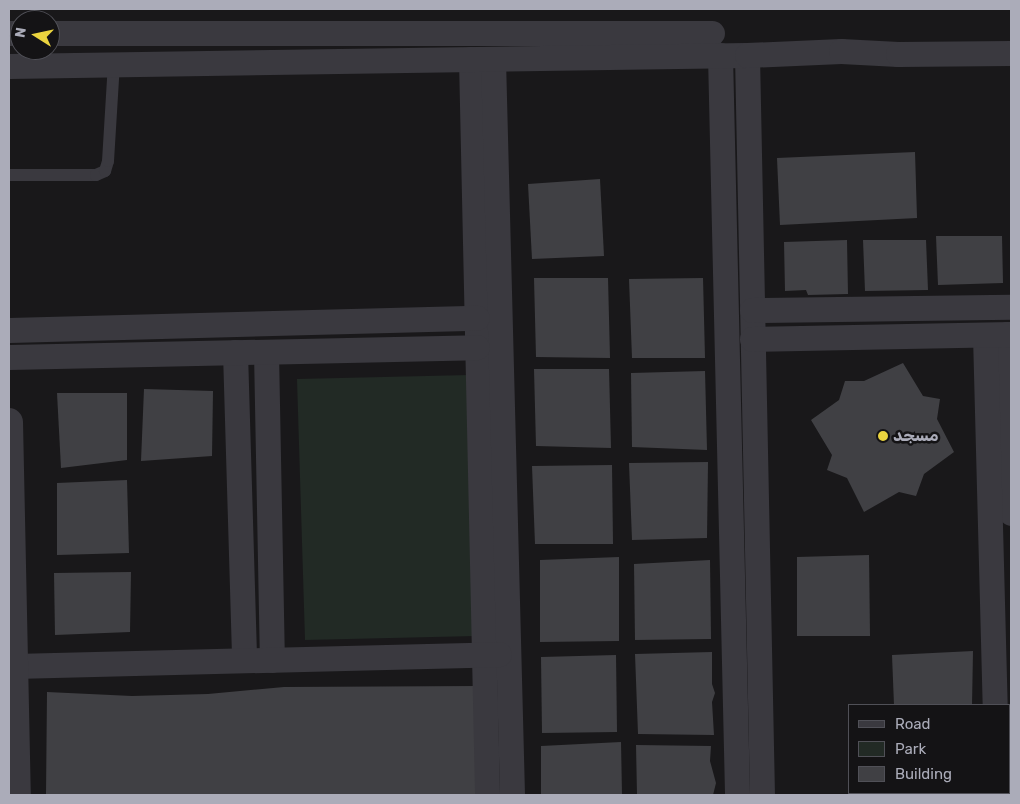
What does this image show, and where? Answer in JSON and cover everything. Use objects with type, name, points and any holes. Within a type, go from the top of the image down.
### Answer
[{"type":"street","points":[[60,33],[716,44],[747,55],[841,50],[898,54],[1011,53]]},
{"type":"street","points":[[9,66],[482,59],[716,44]]},
{"type":"street","points":[[716,44],[737,795]]},
{"type":"street","points":[[747,55],[762,795]]},
{"type":"street","points":[[482,59],[476,318],[487,795]]},
{"type":"street","points":[[482,59],[509,654],[512,795]]},
{"type":"street","points":[[752,310],[1011,307]]},
{"type":"street","points":[[9,330],[476,318]]},
{"type":"street","points":[[752,339],[1001,334]]},
{"type":"street","points":[[1001,334],[1011,513]]},
{"type":"street","points":[[995,704],[1001,334]]},
{"type":"street","points":[[9,358],[477,347]]},
{"type":"street","points":[[235,352],[244,660]]},
{"type":"street","points":[[266,352],[272,660]]},
{"type":"street","points":[[9,422],[18,795]]},
{"type":"street","points":[[14,666],[509,654]]},
{"type":"lane","points":[[9,175],[96,176],[105,171],[108,161],[114,64]]},
{"type":"green space","points":[[469,375],[476,636],[305,640],[297,379]]},
{"type":"building","points":[[915,152],[917,218],[780,225],[777,158]]},
{"type":"building","points":[[600,179],[604,256],[532,259],[528,184]]},
{"type":"building","points":[[936,236],[1002,236],[1003,283],[938,285]]},
{"type":"building","points":[[847,240],[848,294],[808,295],[806,290],[785,291],[784,242]]},
{"type":"building","points":[[863,240],[926,240],[928,290],[865,291]]},
{"type":"building","points":[[534,278],[608,278],[610,358],[536,357]]},
{"type":"building","points":[[703,278],[705,358],[632,358],[629,279]]},
{"type":"building","name":"مسجد","points":[[903,363],[923,396],[940,399],[937,419],[954,452],[924,474],[916,496],[899,492],[864,512],[847,478],[827,470],[832,455],[811,420],[839,400],[845,381],[864,381]]},
{"type":"building","points":[[534,369],[609,369],[611,448],[536,446]]},
{"type":"building","points":[[705,371],[707,450],[632,447],[631,373]]},
{"type":"building","points":[[144,389],[213,391],[212,456],[141,461]]},
{"type":"building","points":[[57,393],[127,393],[127,460],[61,468]]},
{"type":"building","points":[[708,462],[707,538],[632,540],[629,463]]},
{"type":"building","points":[[612,465],[613,544],[535,544],[532,466]]},
{"type":"building","points":[[127,480],[129,553],[57,555],[57,483]]},
{"type":"building","points":[[869,555],[870,636],[797,636],[797,557]]},
{"type":"building","points":[[619,557],[619,641],[540,642],[540,560]]},
{"type":"building","points":[[710,560],[711,639],[635,640],[634,564]]},
{"type":"building","points":[[131,572],[130,632],[55,635],[54,573]]},
{"type":"building","points":[[973,651],[972,704],[894,704],[892,655]]},
{"type":"building","points":[[712,652],[712,684],[715,693],[712,702],[714,735],[638,734],[635,654]]},
{"type":"building","points":[[616,655],[617,732],[542,733],[541,657]]},
{"type":"building","points":[[478,686],[479,795],[46,795],[47,692],[132,696],[208,694],[284,687]]},
{"type":"building","points":[[621,742],[622,795],[541,795],[541,746]]},
{"type":"building","points":[[636,745],[711,746],[710,761],[716,783],[713,795],[637,795]]},
{"type":"building","points":[[902,794],[962,794],[962,795]]},
{"type":"place","name":"مسجد","points":[[883,436]]}]
